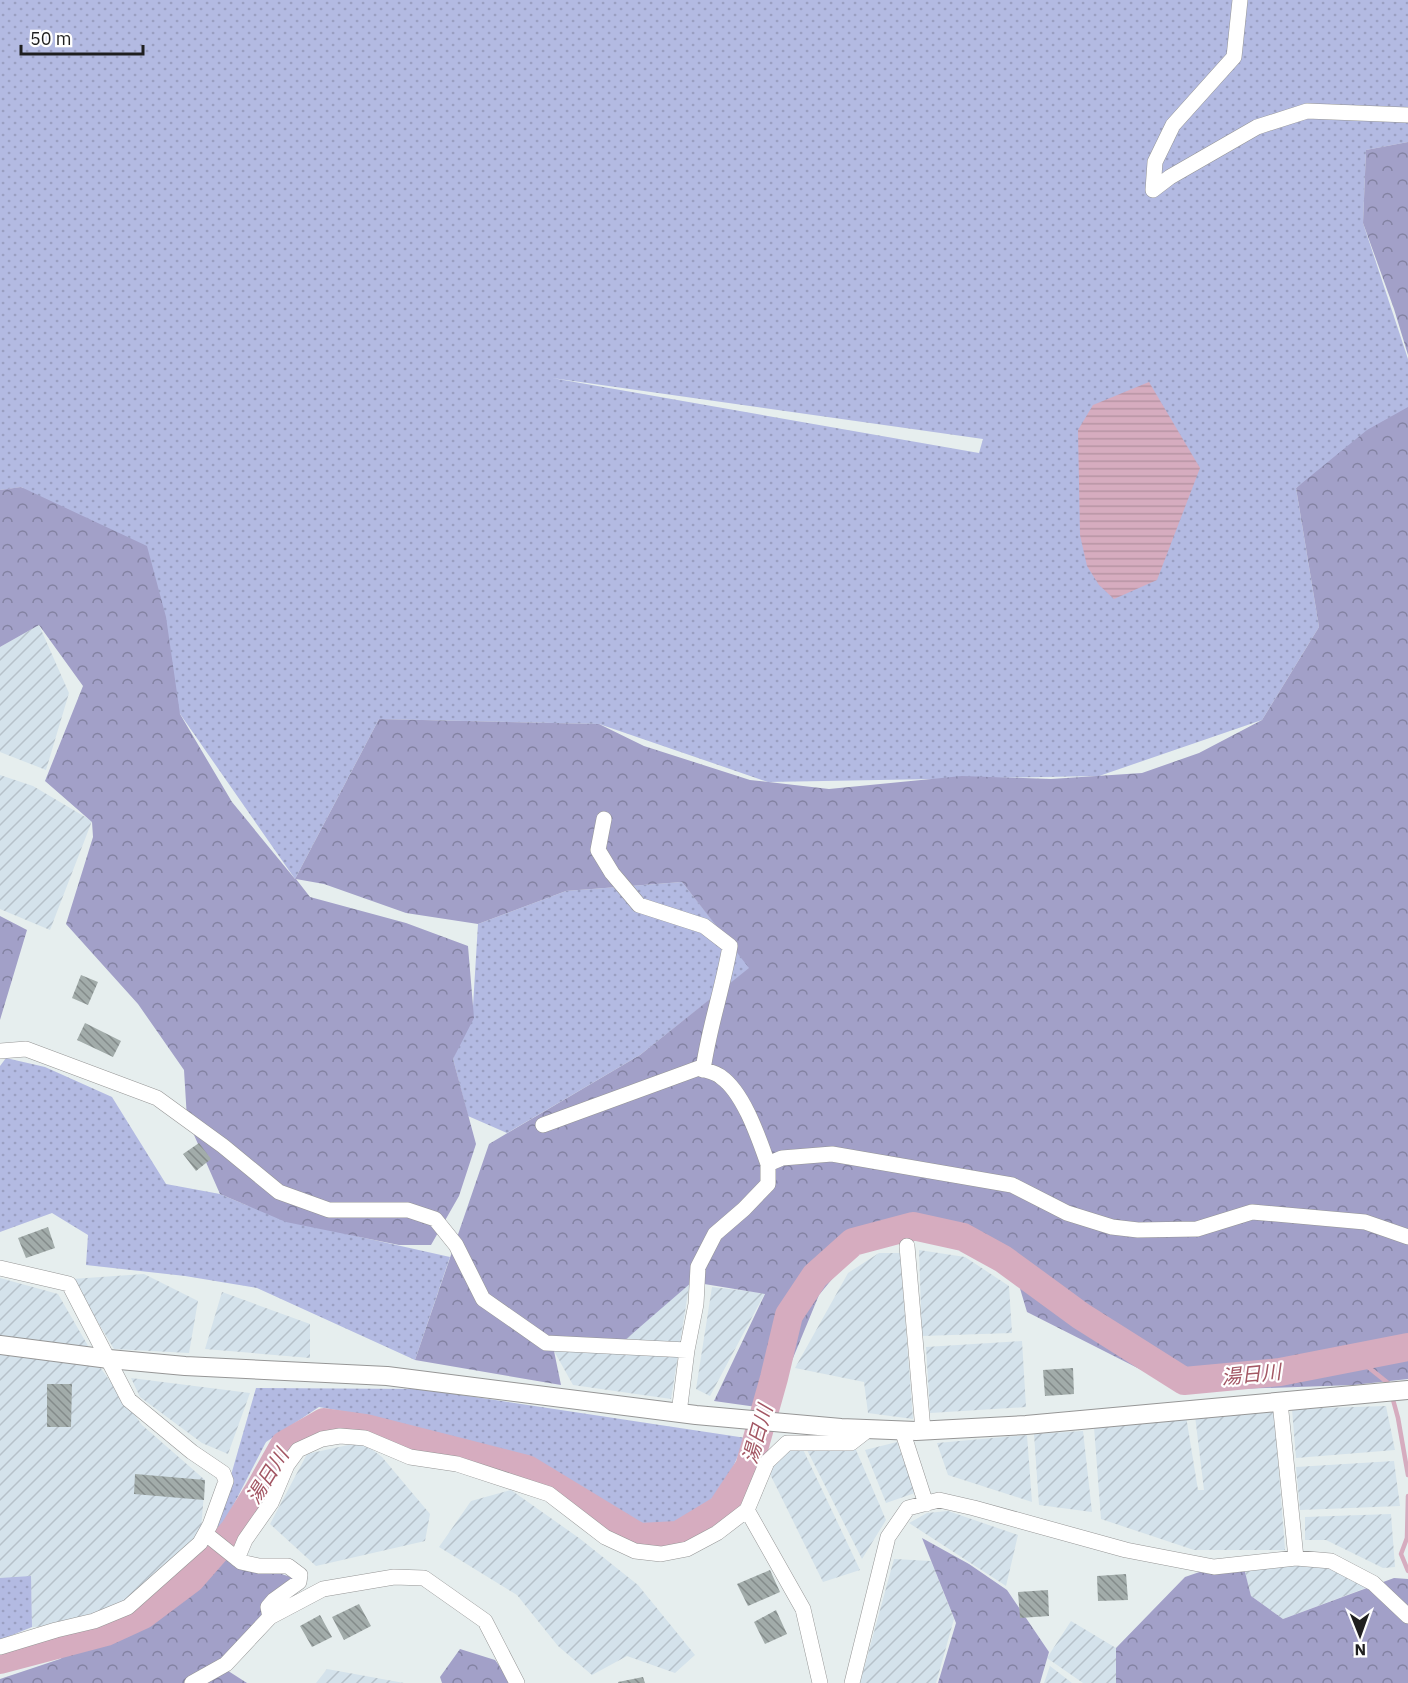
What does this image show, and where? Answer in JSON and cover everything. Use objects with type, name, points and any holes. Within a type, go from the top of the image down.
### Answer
[{"type":"street","points":[[1240,0],[1234,57],[1173,125],[1155,162],[1154,190],[1170,177],[1257,127],[1307,111],[1408,115]]},
{"type":"street","points":[[604,819],[598,850],[612,873],[639,905],[704,927],[730,946],[726,972],[708,1038],[703,1070]]},
{"type":"street","points":[[0,1051],[26,1049],[158,1098],[223,1146],[279,1192],[329,1210],[408,1210],[435,1219],[456,1245],[483,1299],[546,1343],[687,1350]]},
{"type":"street","points":[[543,1125],[699,1068],[722,1077],[739,1098],[757,1131],[768,1164],[768,1184],[715,1234],[698,1267],[696,1304],[687,1350],[688,1414]]},
{"type":"street","points":[[768,1164],[782,1158],[832,1154],[1012,1185],[1067,1213],[1112,1227],[1138,1230],[1197,1229],[1252,1212],[1365,1222],[1408,1237]]},
{"type":"street","points":[[907,1246],[923,1430]]},
{"type":"street","points":[[0,1268],[69,1284],[129,1400],[192,1452],[222,1473],[226,1481],[206,1534],[200,1543],[128,1607],[94,1621],[0,1647]]},
{"type":"street","points":[[0,1345],[185,1366],[387,1376],[688,1414],[869,1429],[923,1430],[1026,1425],[1408,1390]]},
{"type":"street","points":[[1280,1402],[1296,1558]]},
{"type":"street","points":[[237,1559],[245,1540],[271,1503],[287,1465],[298,1450],[322,1439],[340,1436],[365,1438],[410,1458],[457,1464],[549,1494],[605,1537],[635,1551],[661,1554],[687,1549],[717,1533],[747,1510],[767,1462],[787,1443],[851,1443],[869,1429]]},
{"type":"street","points":[[902,1430],[926,1503]]},
{"type":"street","points":[[852,1683],[888,1537],[908,1508],[939,1500],[1126,1550],[1214,1567],[1296,1558],[1331,1561],[1373,1583],[1408,1616]]},
{"type":"street","points":[[747,1510],[803,1609],[820,1683]]},
{"type":"street","points":[[206,1534],[237,1559],[259,1566],[288,1566],[300,1575],[299,1582],[268,1607],[270,1617]]},
{"type":"street","points":[[192,1683],[226,1664],[270,1617],[323,1588],[394,1577],[424,1578],[485,1621],[517,1683]]},
{"type":"shaded area","points":[[0,0],[1408,0],[1408,142],[1366,150],[1363,223],[1408,359],[1408,409],[1296,488],[1319,627],[1262,720],[1099,776],[768,782],[599,724],[379,719],[295,879],[22,487],[0,490]],"holes":[[[552,378],[983,439],[979,453]]]},
{"type":"shaded area","points":[[1149,382],[1200,468],[1157,580],[1114,599],[1099,585],[1087,566],[1080,535],[1078,430],[1093,405]]},
{"type":"shaded area","points":[[39,625],[69,693],[46,770],[0,752],[0,647]]},
{"type":"shaded area","points":[[0,775],[33,786],[92,821],[50,930],[0,909]]},
{"type":"shaded area","points":[[682,882],[750,968],[640,1055],[507,1133],[468,1116],[453,1059],[473,1006],[478,924],[566,891]]},
{"type":"shaded area","points":[[6,1058],[45,1067],[112,1097],[166,1184],[220,1194],[246,1205],[347,1234],[450,1257],[415,1360],[257,1288],[185,1276],[86,1265],[88,1235],[52,1213],[0,1232],[0,1066]]},
{"type":"shaded area","points":[[919,1250],[965,1257],[1009,1286],[1012,1333],[922,1336]]},
{"type":"shaded area","points":[[879,1253],[900,1253],[913,1419],[868,1413],[864,1382],[795,1368],[848,1273]]},
{"type":"shaded area","points":[[144,1274],[198,1301],[189,1353],[114,1349],[72,1279]]},
{"type":"shaded area","points":[[0,1278],[58,1294],[102,1370],[142,1425],[205,1480],[200,1543],[138,1598],[77,1625],[32,1627],[31,1584],[0,1585]]},
{"type":"shaded area","points":[[690,1280],[671,1399],[573,1385],[554,1351]]},
{"type":"shaded area","points":[[712,1287],[765,1293],[710,1396],[696,1389]]},
{"type":"shaded area","points":[[222,1292],[310,1324],[310,1358],[205,1349]]},
{"type":"shaded area","points":[[1022,1341],[1026,1407],[930,1413],[926,1347]]},
{"type":"shaded area","points":[[131,1378],[250,1393],[228,1454],[202,1443],[140,1397]]},
{"type":"shaded area","points":[[256,1388],[422,1389],[746,1438],[724,1487],[689,1520],[638,1530],[597,1500],[521,1460],[375,1417],[319,1407],[266,1442],[220,1531],[217,1524]]},
{"type":"shaded area","points":[[1386,1406],[1395,1450],[1296,1458],[1292,1409]]},
{"type":"shaded area","points":[[1274,1409],[1285,1550],[1194,1550],[1101,1519],[1094,1427],[1186,1416],[1198,1490],[1204,1490],[1195,1416]]},
{"type":"shaded area","points":[[1083,1431],[1092,1512],[1039,1505],[1034,1434]]},
{"type":"shaded area","points":[[1027,1435],[1032,1502],[948,1475],[937,1443]]},
{"type":"shaded area","points":[[362,1442],[382,1457],[430,1514],[425,1541],[316,1566],[270,1524],[307,1454]]},
{"type":"shaded area","points":[[897,1442],[915,1493],[886,1503],[865,1450]]},
{"type":"shaded area","points":[[800,1443],[860,1570],[823,1582],[769,1472],[767,1462]]},
{"type":"shaded area","points":[[806,1448],[856,1450],[886,1520],[862,1559]]},
{"type":"shaded area","points":[[1394,1461],[1400,1506],[1300,1510],[1296,1467]]},
{"type":"shaded area","points":[[511,1490],[579,1538],[638,1585],[695,1655],[675,1673],[627,1656],[592,1675],[558,1646],[517,1595],[439,1547],[471,1501]]},
{"type":"shaded area","points":[[948,1511],[1018,1535],[1006,1586],[909,1523],[927,1513]]},
{"type":"shaded area","points":[[1391,1514],[1395,1567],[1383,1568],[1326,1540],[1305,1540],[1305,1517]]},
{"type":"shaded area","points":[[894,1559],[931,1561],[954,1619],[936,1683],[860,1683]]},
{"type":"shaded area","points":[[1331,1561],[1371,1586],[1283,1619],[1251,1596],[1243,1564]]},
{"type":"shaded area","points":[[31,1576],[32,1627],[0,1640],[0,1578]]},
{"type":"shaded area","points":[[1071,1621],[1116,1648],[1116,1683],[1083,1683],[1047,1658]]},
{"type":"shaded area","points":[[1050,1666],[1072,1683],[1044,1683]]},
{"type":"shaded area","points":[[327,1669],[404,1683],[316,1683]]},
{"type":"green space","points":[[1408,142],[1408,355],[1363,223],[1366,150]]},
{"type":"green space","points":[[1408,407],[1408,1379],[1353,1385],[1183,1391],[1027,1312],[1016,1275],[913,1226],[865,1239],[819,1295],[772,1409],[714,1401],[765,1294],[692,1282],[618,1346],[554,1351],[561,1385],[415,1360],[489,1144],[640,1055],[749,968],[682,882],[566,891],[478,924],[406,913],[324,884],[296,879],[310,897],[406,923],[468,946],[474,1018],[453,1059],[476,1144],[459,1196],[431,1245],[399,1245],[286,1222],[220,1194],[187,1119],[184,1070],[138,1004],[66,924],[93,837],[92,822],[45,781],[83,686],[39,625],[0,647],[0,490],[21,487],[147,546],[166,617],[180,714],[232,802],[295,879],[379,719],[599,724],[644,746],[750,780],[829,789],[962,776],[1051,779],[1142,773],[1199,753],[1262,720],[1319,627],[1296,488],[1367,430]]},
{"type":"green space","points":[[0,916],[27,930],[0,1020]]},
{"type":"green space","points":[[922,1538],[969,1564],[1007,1590],[1049,1652],[1040,1683],[938,1683],[956,1623]]},
{"type":"green space","points":[[219,1554],[294,1578],[222,1667],[247,1683],[0,1683],[0,1679],[60,1659]]},
{"type":"green space","points":[[1243,1564],[1251,1596],[1283,1619],[1394,1578],[1408,1579],[1408,1683],[1116,1683],[1116,1648],[1185,1577],[1214,1567]]},
{"type":"green space","points":[[460,1649],[495,1660],[512,1683],[442,1683],[440,1677]]},
{"type":"building","points":[[81,975],[98,982],[88,1005],[72,998]]},
{"type":"building","points":[[85,1023],[121,1041],[113,1057],[77,1040]]},
{"type":"building","points":[[199,1143],[211,1159],[196,1171],[183,1154]]},
{"type":"building","points":[[48,1227],[55,1248],[26,1258],[18,1238]]},
{"type":"building","points":[[1073,1368],[1074,1394],[1045,1396],[1043,1370]]},
{"type":"building","points":[[47,1384],[72,1384],[71,1427],[47,1427]]},
{"type":"building","points":[[135,1474],[205,1480],[204,1500],[134,1494]]},
{"type":"building","points":[[770,1570],[780,1592],[748,1606],[737,1584]]},
{"type":"building","points":[[1126,1574],[1128,1600],[1098,1601],[1097,1576]]},
{"type":"building","points":[[1048,1590],[1049,1616],[1020,1618],[1018,1592]]},
{"type":"building","points":[[359,1604],[371,1626],[344,1640],[332,1617]]},
{"type":"building","points":[[776,1610],[787,1634],[765,1644],[754,1622]]},
{"type":"building","points":[[320,1615],[332,1637],[312,1647],[300,1626]]},
{"type":"building","points":[[643,1677],[645,1683],[618,1683],[618,1682]]},
{"type":"waterway","name":"湯日川","points":[[0,1660],[106,1632],[143,1615],[191,1579],[234,1530],[284,1445],[324,1422],[366,1428],[527,1469],[639,1537],[678,1535],[721,1509],[749,1467],[789,1315],[815,1276],[853,1242],[913,1226],[963,1237],[1003,1259],[1081,1316],[1184,1381],[1280,1372],[1408,1347]]},
{"type":"waterway","points":[[1280,1372],[1363,1363],[1390,1387]]},
{"type":"waterway","points":[[1392,1396],[1408,1475]]},
{"type":"waterway","points":[[1408,1496],[1407,1538],[1401,1554],[1408,1571]]}]
